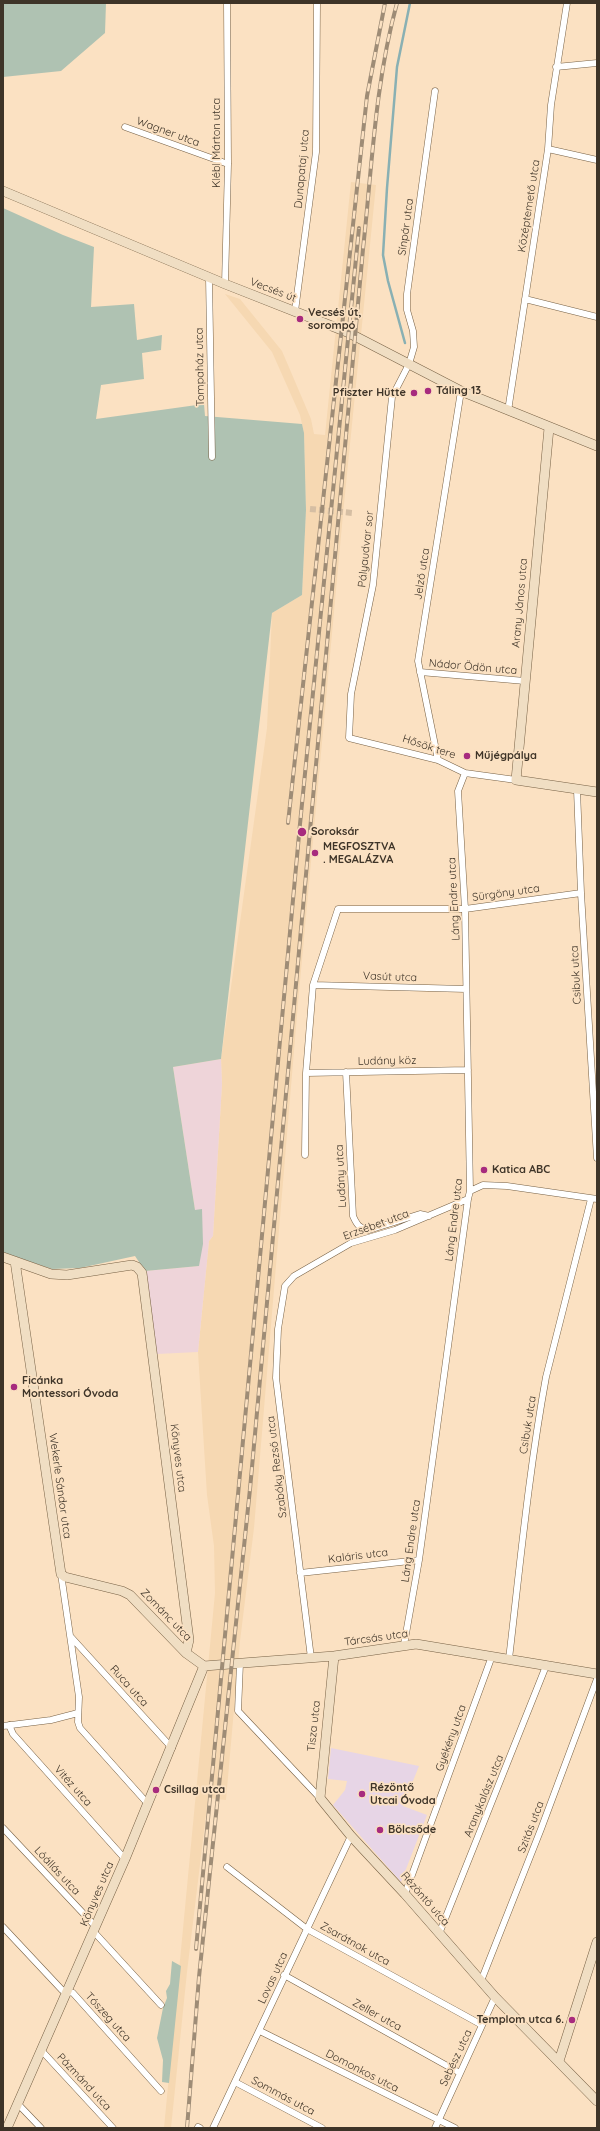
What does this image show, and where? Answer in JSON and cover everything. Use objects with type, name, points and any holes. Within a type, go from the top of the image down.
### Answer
[{"type":"main road","name":"Vecsés út","points":[[3,191],[225,284],[347,332],[461,391],[549,428],[597,446]]},
{"type":"main road","name":"Arany János utca","points":[[516,780],[549,428]]},
{"type":"main road","name":"Hősök tere","points":[[516,780],[597,792]]},
{"type":"main road","points":[[3,1257],[15,1261]]},
{"type":"main road","name":"Könyves utca","points":[[15,1261],[51,1274],[67,1275],[132,1265],[137,1267],[142,1273],[189,1640],[186,1653]]},
{"type":"main road","name":"Wekerle Sándor utca","points":[[15,1261],[61,1574]]},
{"type":"main road","name":"Zománc utca","points":[[61,1574],[64,1577],[122,1591],[130,1595],[186,1653]]},
{"type":"main road","name":"Tárcsás utca","points":[[204,1666],[334,1656],[416,1644],[597,1674]]},
{"type":"main road","points":[[186,1653],[199,1664],[204,1666]]},
{"type":"main road","name":"Tisza utca","points":[[320,1798],[334,1656]]},
{"type":"main road","name":"Könyves utca","points":[[7,2128],[68,1992],[125,1859],[172,1748],[204,1666]]},
{"type":"main road","name":"Rézöntő utca","points":[[320,1798],[351,1836],[405,1894],[495,1997],[597,2101]]},
{"type":"main road","points":[[558,2061],[597,1942]]},
{"type":"street","name":"Klébl Márton utca","points":[[225,284],[228,164],[227,3]]},
{"type":"street","name":"Dunapataj utca","points":[[295,311],[316,152],[317,3]]},
{"type":"street","name":"Középtemető utca","points":[[508,411],[548,149],[556,67],[567,3]]},
{"type":"street","points":[[556,67],[597,63]]},
{"type":"street","name":"Sínpár utca","points":[[409,364],[414,347],[413,331],[407,310],[407,294],[435,91]]},
{"type":"street","name":"Wagner utca","points":[[125,127],[228,164]]},
{"type":"street","points":[[548,149],[597,160]]},
{"type":"street","name":"Tompaház utca","points":[[209,277],[212,457]]},
{"type":"street","points":[[525,299],[597,317]]},
{"type":"street","name":"Pályaudvar sor","points":[[349,738],[352,694],[373,585],[392,397],[409,364]]},
{"type":"street","name":"Jelző utca","points":[[438,760],[418,662],[461,391]]},
{"type":"street","name":"Nádor Ödön utca","points":[[420,672],[525,681]]},
{"type":"street","name":"Hősök tere","points":[[349,738],[438,760],[465,773],[516,780]]},
{"type":"street","name":"Láng Endre utca","points":[[404,1645],[419,1560],[470,1191],[465,908],[458,791],[465,773]]},
{"type":"street","name":"Csibuk utca","points":[[577,790],[581,893],[597,1158]]},
{"type":"street","name":"Sürgöny utca","points":[[313,985],[338,909],[465,908],[581,893]]},
{"type":"street","points":[[305,1155],[306,1073],[313,985]]},
{"type":"street","name":"Vasút utca","points":[[313,985],[466,990]]},
{"type":"street","name":"Ludány köz","points":[[306,1073],[468,1070]]},
{"type":"street","name":"Ludány utca","points":[[346,1072],[353,1216],[356,1223],[361,1229],[369,1230],[420,1214],[430,1216]]},
{"type":"street","points":[[470,1191],[483,1185],[507,1186],[594,1199]]},
{"type":"street","name":"Erzsébet utca","points":[[294,1276],[351,1243],[430,1216],[468,1199]]},
{"type":"street","name":"Csibuk utca","points":[[509,1659],[530,1478],[541,1405],[594,1199]]},
{"type":"street","name":"Szabóky Rezső utca","points":[[294,1276],[285,1286],[278,1329],[276,1364],[311,1658]]},
{"type":"street","name":"Kaláris utca","points":[[300,1573],[419,1560]]},
{"type":"street","name":"Wekerle Sándor utca","points":[[61,1574],[79,1697],[78,1714]]},
{"type":"street","name":"Ruca utca","points":[[71,1637],[172,1748]]},
{"type":"street","name":"Gyékény utca","points":[[405,1894],[492,1656]]},
{"type":"street","name":"Rézöntő utca","points":[[240,1663],[238,1711],[320,1798]]},
{"type":"street","name":"Aranykalász utca","points":[[439,1934],[546,1666]]},
{"type":"street","name":"Szitás utca","points":[[481,1981],[541,1829],[597,1679]]},
{"type":"street","points":[[6,1726],[51,1720],[78,1714],[80,1728],[148,1804]]},
{"type":"street","name":"Vitéz utca","points":[[6,1726],[125,1859]]},
{"type":"street","name":"Lóállás utca","points":[[3,1828],[161,2004]]},
{"type":"street","name":"Lovas utca","points":[[213,2128],[351,1836]]},
{"type":"street","name":"Zsarátnok utca","points":[[227,1867],[307,1929],[482,2025]]},
{"type":"street","name":"Tószeg utca","points":[[3,1927],[62,1990],[73,1993],[161,2092]]},
{"type":"street","name":"Zeller utca","points":[[284,1975],[460,2073]]},
{"type":"street","name":"Sebész utca","points":[[435,2128],[495,1997]]},
{"type":"street","name":"Domonkos utca","points":[[260,2031],[455,2128]]},
{"type":"street","name":"Pázmánd utca","points":[[41,2050],[113,2128]]},
{"type":"street","name":"Sommás utca","points":[[235,2082],[322,2128]]},
{"type":"street","points":[[17,2103],[41,2128]]},
{"type":"shaded area","points":[[351,182],[376,185],[343,514],[298,1003],[254,1528],[240,1641],[226,1800],[208,1798],[187,1972],[171,2128],[164,2128],[215,1593],[214,1546],[207,1495],[198,1352],[209,1241],[213,1236],[222,1084],[221,1059],[267,728],[272,613],[302,595],[306,510],[304,433],[300,415],[272,352],[225,294],[240,299],[282,351],[311,419],[314,434],[325,435]]},
{"type":"shaded area","points":[[221,1059],[222,1084],[213,1236],[209,1241],[198,1352],[157,1354],[145,1271],[199,1266],[201,1210],[195,1210],[173,1067]]},
{"type":"shaded area","points":[[331,1748],[419,1766],[403,1806],[427,1815],[401,1882],[333,1805],[345,1790],[347,1781],[328,1779]]},
{"type":"green space","points":[[3,3],[106,3],[105,33],[61,71],[3,77]]},
{"type":"green space","points":[[3,208],[94,247],[91,307],[134,304],[137,340],[162,335],[161,350],[142,353],[144,379],[101,385],[96,419],[204,404],[205,416],[302,424],[304,433],[306,510],[302,595],[272,613],[221,1059],[173,1067],[195,1210],[202,1209],[203,1244],[199,1266],[145,1271],[135,1256],[80,1268],[52,1269],[3,1253]]},
{"type":"green space","points":[[172,1961],[181,1966],[169,2083],[162,2082],[163,2060],[157,2038],[163,2008],[167,1998],[166,1991],[170,1984]]},
{"type":"waterway","points":[[405,343],[388,281],[383,255],[397,67],[410,3]]},
{"type":"tunnel","points":[[310,509],[353,513]]},
{"type":"railway","points":[[288,823],[367,96],[385,3]]},
{"type":"railway","points":[[187,2128],[199,1977],[250,1489],[375,125],[384,64],[397,3]]},
{"type":"railway","points":[[196,1949],[300,824],[359,228]]},
{"type":"place","name":"Vecsés út, sorompó","points":[[300,319]]},
{"type":"place","name":"Táling 13","points":[[428,391]]},
{"type":"place","name":"Pfiszter Hütte","points":[[414,393]]},
{"type":"place","name":"Műjégpálya","points":[[467,756]]},
{"type":"place","name":"Soroksár","points":[[302,832]]},
{"type":"place","name":"MEGFOSZTVA . MEGALÁZVA","points":[[315,853]]},
{"type":"place","name":"Katica ABC","points":[[484,1170]]},
{"type":"place","name":"Ficánka Montessori Óvoda","points":[[14,1387]]},
{"type":"place","name":"Csillag utca","points":[[156,1790]]},
{"type":"place","name":"Rézöntő Utcai Óvoda","points":[[362,1794]]},
{"type":"place","name":"Bölcsőde","points":[[380,1830]]},
{"type":"place","name":"Templom utca 6.","points":[[572,2020]]}]
